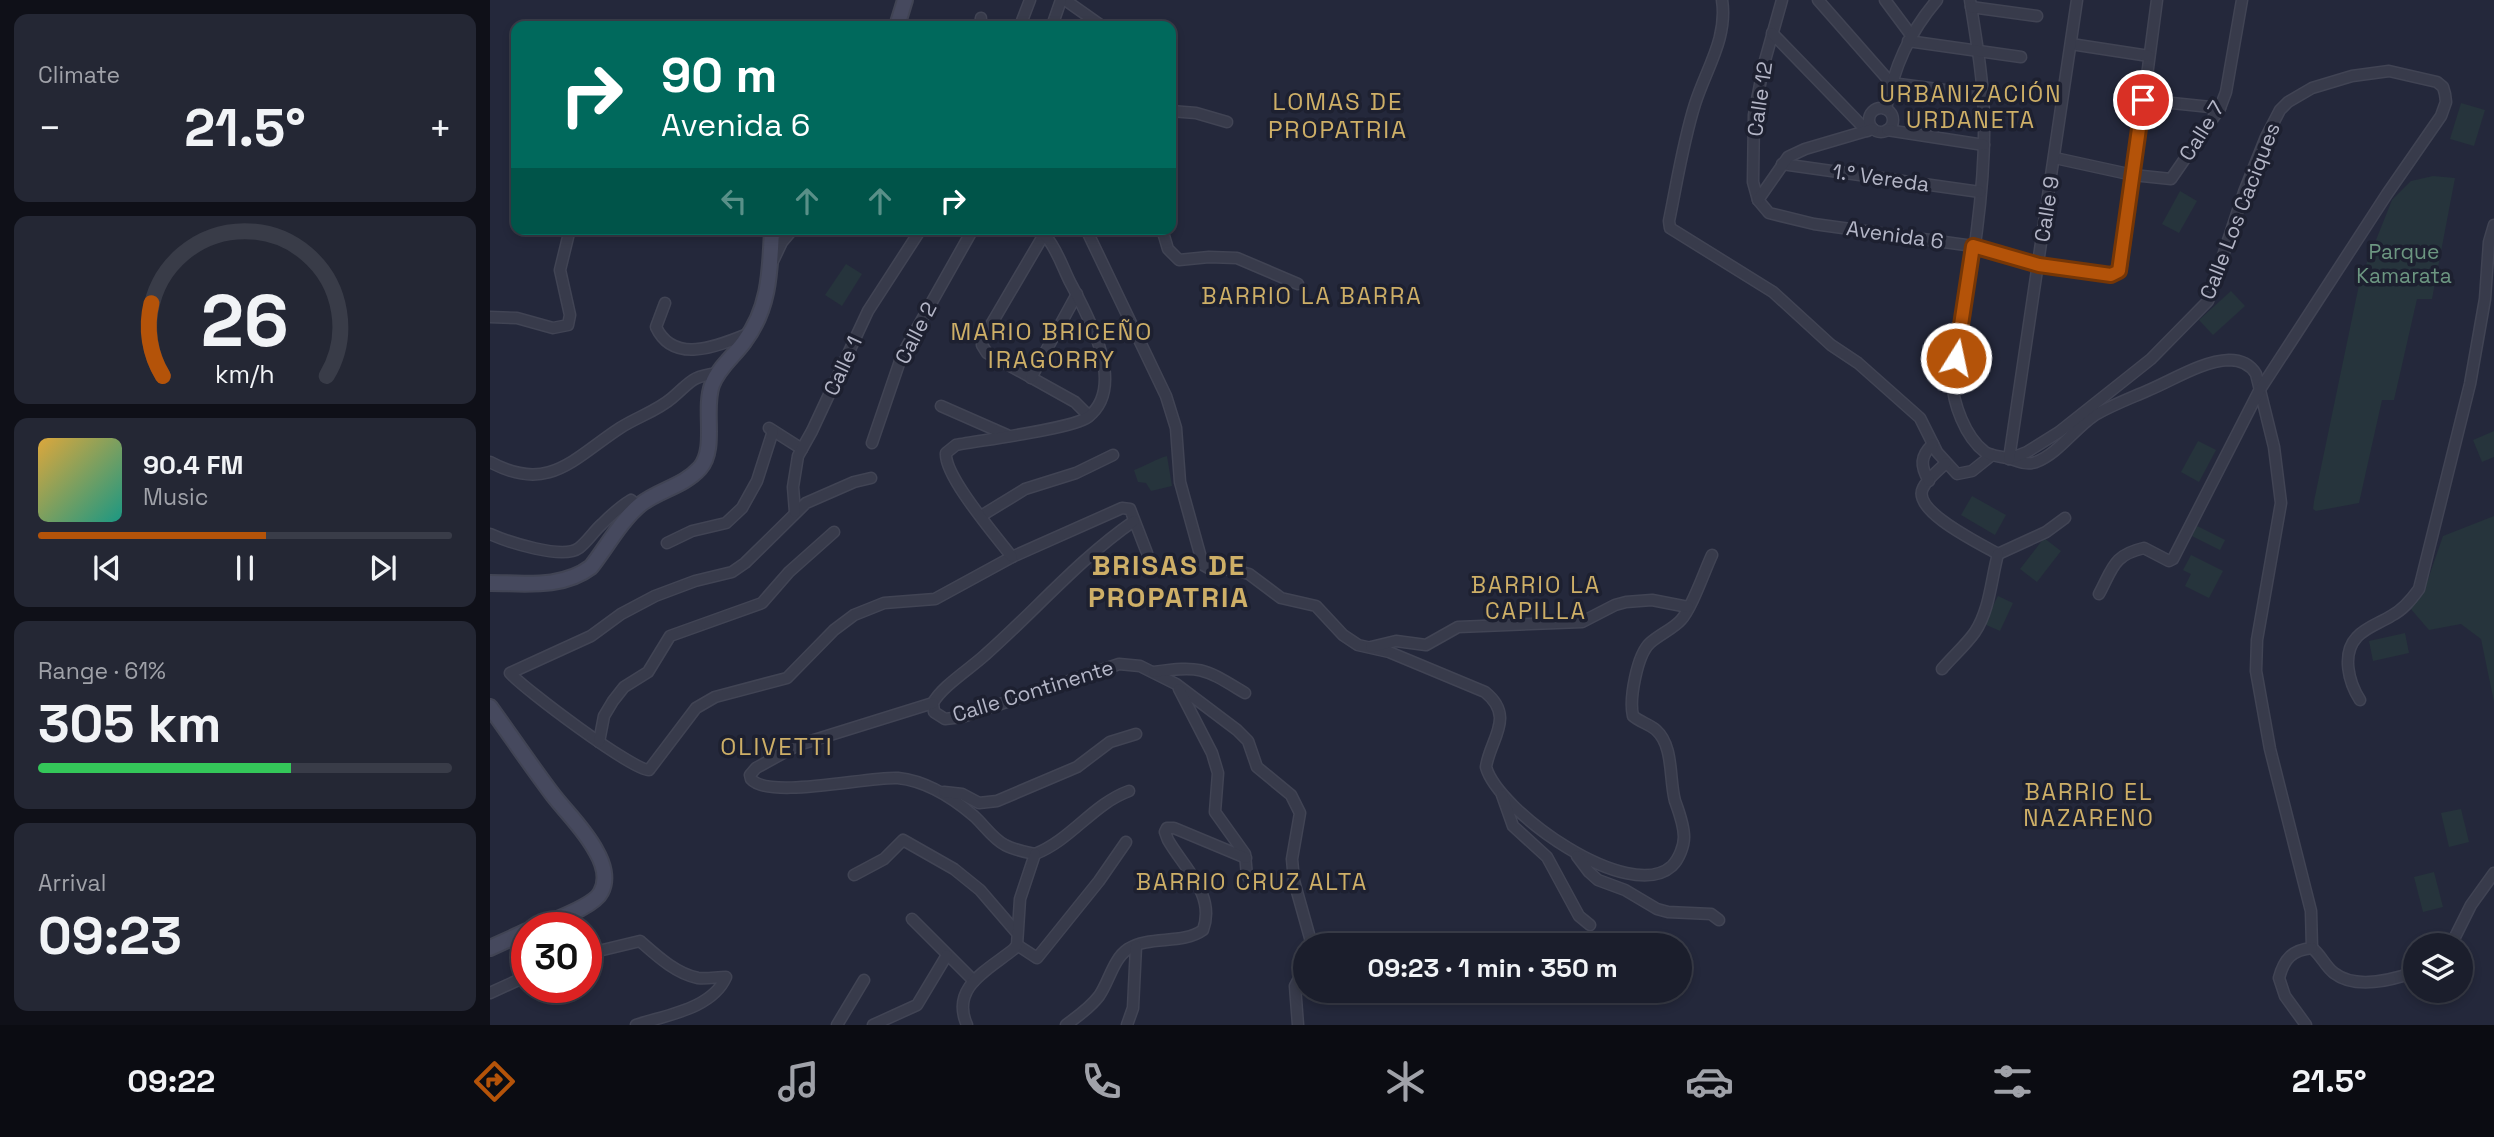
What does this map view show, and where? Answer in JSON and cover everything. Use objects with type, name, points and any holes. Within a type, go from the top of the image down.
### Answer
[{"type":"main road","points":[[899,21],[905,0]]},
{"type":"main road","points":[[490,583],[549,583],[573,579],[591,567],[638,506],[684,482],[702,466],[708,452],[707,406],[713,382],[750,333],[766,296],[772,235]]},
{"type":"main road","points":[[490,707],[597,851],[605,881],[599,895],[587,905],[571,912]]},
{"type":"main road","points":[[490,947],[511,938]]},
{"type":"street","points":[[1022,21],[1030,0]]},
{"type":"street","points":[[1054,21],[1063,0],[1094,21]]},
{"type":"street","points":[[1722,0],[1723,16],[1718,46],[1695,104],[1669,221],[1670,228],[1773,292],[1830,345],[1858,363],[1920,418],[1933,444],[1957,474],[1980,467],[1992,456]]},
{"type":"street","name":"Calle 12","points":[[1758,200],[1753,182],[1754,115],[1782,0]]},
{"type":"street","points":[[1818,0],[1891,83],[1983,95]]},
{"type":"street","points":[[1885,0],[1910,38],[2021,57]]},
{"type":"street","points":[[1886,109],[1891,83],[1910,38],[1937,0]]},
{"type":"street","name":"Calle 9","points":[[2009,458],[2077,0]]},
{"type":"street","points":[[2055,158],[2133,175],[2157,0]]},
{"type":"street","name":"Calle 7","points":[[2133,175],[2171,179],[2220,108],[2226,92],[2242,0]]},
{"type":"street","points":[[2037,16],[1971,4],[1983,95],[1984,145],[1973,246],[1952,388],[1964,424],[1978,445],[1992,456],[2026,464],[2041,460],[2106,410],[2183,375],[2231,360],[2249,365],[2256,374],[2274,447],[2281,503],[2257,640],[2256,671],[2270,749],[2311,911],[2312,948],[2334,973],[2355,981],[2379,981],[2403,975]]},
{"type":"street","points":[[1772,33],[1870,130]]},
{"type":"street","points":[[2071,44],[2149,56]]},
{"type":"street","name":"Calle Los Caciques","points":[[2009,458],[2028,452],[2059,432],[2151,359],[2208,301],[2244,192],[2266,137],[2280,110],[2288,102],[2312,88],[2374,72],[2404,73],[2437,82],[2445,94],[2441,116],[2259,391],[2173,559],[2169,561],[2144,548],[2127,552],[2119,558],[2099,594]]},
{"type":"street","points":[[2143,100],[2220,108]]},
{"type":"street","points":[[1870,130],[1870,115],[1878,108],[1886,109],[1891,114],[1893,121],[1887,130]]},
{"type":"street","points":[[1176,111],[1196,113],[1227,122]]},
{"type":"street","points":[[1758,200],[1788,157],[1805,149],[1870,130],[1887,130],[1984,145]]},
{"type":"street","name":"1.° Vereda","points":[[1782,164],[1980,192]]},
{"type":"street","name":"Avenida 6","points":[[1758,200],[1769,212],[1814,224],[1973,246],[2039,265],[2111,275],[2119,271],[2133,175]]},
{"type":"street","points":[[2360,700],[2350,678],[2348,664],[2352,645],[2367,629],[2403,609],[2419,589],[2470,384],[2485,299],[2489,242],[2494,225]]},
{"type":"street","points":[[490,317],[517,318],[553,328],[568,325],[570,315],[560,270],[569,235]]},
{"type":"street","points":[[771,264],[788,235]]},
{"type":"street","name":"Calle 1","points":[[795,512],[795,471],[802,449],[868,311],[917,235]]},
{"type":"street","name":"Calle 2","points":[[872,443],[902,355],[970,235]]},
{"type":"street","points":[[1044,235],[982,340],[982,347],[987,353],[1075,402],[1089,416]]},
{"type":"street","points":[[1012,557],[948,468],[946,453],[956,445],[1071,424],[1089,416],[1098,404],[1102,395],[1103,367],[1096,333],[1048,235]]},
{"type":"street","points":[[1089,235],[1166,396],[1176,428],[1180,482],[1203,565],[1212,570],[1230,569],[1249,574],[1281,598],[1316,606],[1349,640],[1367,648],[1389,652],[1476,687],[1492,697],[1501,720],[1486,767],[1488,776],[1502,794],[1536,825],[1572,850],[1610,870],[1649,875],[1667,870],[1675,864],[1680,854],[1684,835],[1672,790],[1666,746],[1654,728],[1633,716],[1631,705],[1638,669],[1647,647],[1679,622],[1712,555]]},
{"type":"street","points":[[1164,235],[1168,249],[1179,260],[1237,258],[1298,284]]},
{"type":"street","points":[[1031,377],[1077,294]]},
{"type":"street","points":[[665,303],[656,327],[664,339],[680,349],[705,349],[750,333]]},
{"type":"street","points":[[490,462],[513,472],[532,475],[553,473],[586,454],[619,429],[671,399],[692,379],[718,373]]},
{"type":"street","points":[[941,406],[1007,435]]},
{"type":"street","points":[[667,543],[692,531],[726,523],[743,508],[758,481],[771,429],[802,449]]},
{"type":"street","points":[[1929,481],[1923,471],[1922,461],[1933,444]]},
{"type":"street","points":[[981,516],[1025,489],[1076,473],[1113,456]]},
{"type":"street","points":[[1946,463],[1923,488],[1920,497],[1923,505],[1937,517],[1998,554]]},
{"type":"street","points":[[871,478],[818,496],[795,512],[745,563],[732,572],[695,581],[654,596],[621,614],[591,636],[510,673],[599,742],[638,767],[649,770],[689,716],[704,702],[788,678],[834,630],[863,611],[884,603],[935,598],[1012,557],[1122,508],[1130,509],[1147,553]]},
{"type":"street","points":[[490,534],[536,549],[572,552],[579,549],[623,505],[631,500],[638,506]]},
{"type":"street","points":[[1998,554],[2046,532],[2065,517]]},
{"type":"street","name":"Calle Continente","points":[[1134,520],[1106,542],[1003,639],[942,691],[933,703],[934,712],[939,717],[951,719],[1119,664],[1140,666],[1176,684],[1246,737],[1257,767],[1281,786],[1297,805],[1300,822],[1292,859],[1294,881],[1309,933]]},
{"type":"street","points":[[599,742],[604,716],[613,701],[624,687],[648,672],[670,636],[762,603],[789,572],[834,532]]},
{"type":"street","points":[[1942,669],[1973,635],[1980,623],[1991,591],[1998,554]]},
{"type":"street","points":[[1367,648],[1396,641],[1426,645],[1458,627],[1582,622],[1626,602],[1652,600],[1688,607]]},
{"type":"street","points":[[1154,672],[1197,668],[1245,693]]},
{"type":"street","points":[[1176,684],[1201,729],[1216,764],[1218,773],[1215,812],[1240,845],[1246,858],[1247,876]]},
{"type":"street","points":[[933,703],[798,745],[756,768],[750,775],[751,779],[758,785],[792,787],[899,778],[929,786],[940,792],[974,816],[1006,846],[1035,854],[1049,849],[1108,802],[1129,791]]},
{"type":"street","points":[[940,792],[962,794],[979,803],[997,801],[1077,766],[1110,742],[1136,734]]},
{"type":"street","points":[[1502,794],[1513,826],[1548,857],[1579,916],[1590,925]]},
{"type":"street","points":[[1066,1025],[1100,994],[1120,957],[1136,946],[1203,930],[1206,909],[1202,891],[1168,840],[1167,828],[1174,828],[1246,858]]},
{"type":"street","points":[[853,875],[884,859],[903,840],[954,869],[980,890],[1017,933]]},
{"type":"street","points":[[1017,945],[1037,958],[1099,881],[1126,842]]},
{"type":"street","points":[[1572,850],[1582,865],[1598,880],[1625,890],[1657,909],[1711,914],[1719,920]]},
{"type":"street","points":[[1017,945],[1020,899],[1035,854]]},
{"type":"street","points":[[2457,933],[2471,905],[2494,873]]},
{"type":"street","points":[[912,919],[974,981]]},
{"type":"street","points":[[602,950],[640,942],[664,961],[696,978],[726,977],[721,987],[704,1002],[636,1025]]},
{"type":"street","points":[[967,1025],[961,1003],[974,981],[1017,945]]},
{"type":"street","points":[[1127,1025],[1133,1008],[1136,946]]},
{"type":"street","points":[[2306,1025],[2285,996],[2279,978],[2290,956],[2302,949],[2312,948]]},
{"type":"street","points":[[873,1025],[917,1005],[947,955]]},
{"type":"street","points":[[837,1025],[864,979]]},
{"type":"street","points":[[490,993],[511,983]]},
{"type":"street","points":[[1296,1003],[1298,1025]]},
{"type":"green space","points":[[2461,103],[2485,110],[2474,146],[2450,139]]},
{"type":"green space","name":"Parque Kamarata","points":[[2433,176],[2455,178],[2432,299],[2417,299],[2394,400],[2382,400],[2359,503],[2316,511],[2313,509],[2314,501],[2360,280],[2392,200],[2411,181]]},
{"type":"green space","points":[[2180,191],[2197,201],[2179,233],[2162,224]]},
{"type":"green space","points":[[846,264],[862,274],[842,306],[825,295]]},
{"type":"green space","points":[[2231,291],[2245,306],[2213,335],[2199,320]]},
{"type":"green space","points":[[2494,431],[2494,457],[2482,462],[2473,440]]},
{"type":"green space","points":[[2198,441],[2216,450],[2199,482],[2181,472]]},
{"type":"green space","points":[[1167,456],[1172,486],[1151,491],[1146,483],[1138,482],[1134,470]]},
{"type":"green space","points":[[1972,496],[2006,515],[1995,535],[1961,515]]},
{"type":"green space","points":[[2494,516],[2494,702],[2481,639],[2461,624],[2429,630],[2410,608],[2425,588],[2443,536]]},
{"type":"green space","points":[[2197,526],[2225,540],[2220,550],[2192,536]]},
{"type":"green space","points":[[2044,538],[2061,551],[2037,582],[2020,569]]},
{"type":"green space","points":[[2191,555],[2223,571],[2209,598],[2185,586],[2191,574],[2183,570]]},
{"type":"green space","points":[[1998,596],[2013,603],[2000,631],[1984,624]]},
{"type":"green space","points":[[2405,633],[2409,653],[2373,661],[2369,641]]},
{"type":"green space","points":[[2461,809],[2469,842],[2449,847],[2441,813]]},
{"type":"green space","points":[[2434,872],[2443,907],[2423,912],[2414,877]]},
{"type":"district","name":"URBANIZACIÓN URDANETA","points":[[1971,107]]},
{"type":"district","name":"LOMAS DE PROPATRIA","points":[[1338,116]]},
{"type":"district","name":"BARRIO LA BARRA","points":[[1312,296]]},
{"type":"district","name":"MARIO BRICEÑO IRAGORRY","points":[[1052,346]]},
{"type":"district","name":"BRISAS DE PROPATRIA","points":[[1169,581]]},
{"type":"district","name":"BARRIO LA CAPILLA","points":[[1536,598]]},
{"type":"district","name":"OLIVETTI","points":[[777,747]]},
{"type":"district","name":"BARRIO EL NAZARENO","points":[[2089,805]]},
{"type":"district","name":"BARRIO CRUZ ALTA","points":[[1252,882]]},
{"type":"route","points":[[1956,358],[1973,246],[2039,265],[2111,275],[2119,271],[2122,265],[2143,100]]}]
